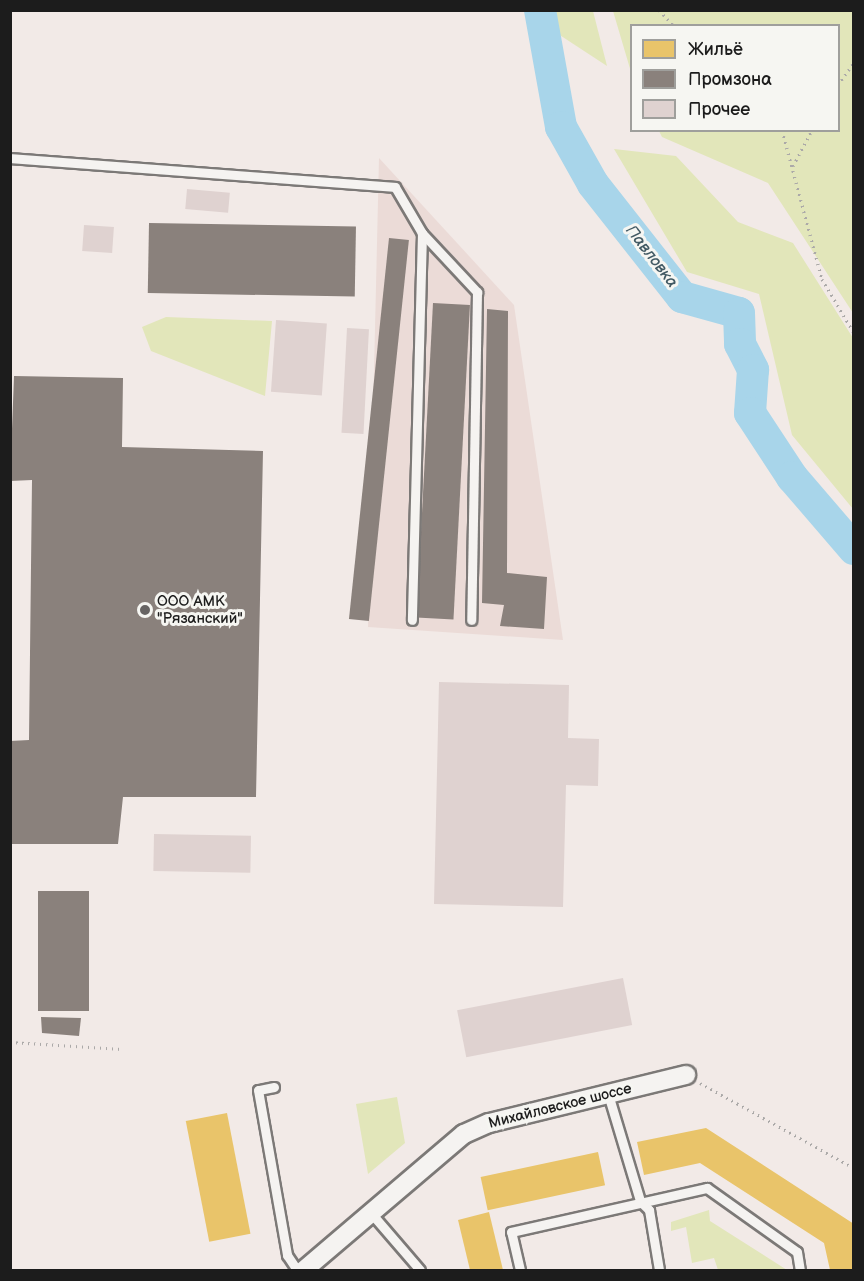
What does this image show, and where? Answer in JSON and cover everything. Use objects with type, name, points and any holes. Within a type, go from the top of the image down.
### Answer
[{"type":"street","name":"Михайловское шоссе","points":[[304,1270],[464,1134],[489,1123],[686,1075]]},
{"type":"lane","points":[[10,158],[395,187],[422,233],[477,292],[471,620]]},
{"type":"lane","points":[[412,620],[422,233]]},
{"type":"lane","points":[[274,1087],[258,1090],[287,1255],[297,1270]]},
{"type":"lane","points":[[608,1094],[640,1201],[649,1210],[659,1270]]},
{"type":"lane","points":[[520,1270],[511,1232],[640,1201],[707,1188],[797,1252],[800,1270]]},
{"type":"lane","points":[[371,1213],[420,1270]]},
{"type":"path","points":[[659,10],[672,24]]},
{"type":"path","points":[[840,81],[854,62]]},
{"type":"path","points":[[783,132],[822,279],[854,333]]},
{"type":"path","points":[[793,166],[811,132]]},
{"type":"path","points":[[10,1042],[122,1049]]},
{"type":"path","points":[[686,1075],[854,1168]]},
{"type":"shaded area","points":[[379,158],[514,305],[563,640],[368,627]]},
{"type":"green space","points":[[523,11],[593,11],[607,66]]},
{"type":"green space","points":[[613,11],[853,11],[853,313],[768,183],[662,137],[660,132],[840,132],[840,24],[630,24],[630,69]]},
{"type":"green space","points":[[614,149],[676,156],[738,222],[793,243],[853,338],[853,509],[792,435],[759,294],[687,272]]},
{"type":"green space","points":[[166,317],[272,321],[265,396],[151,351],[142,327]]},
{"type":"green space","points":[[397,1097],[405,1143],[368,1174],[356,1104]]},
{"type":"green space","points":[[709,1210],[710,1221],[787,1270],[718,1270],[714,1258],[692,1263],[686,1227],[671,1231],[671,1222]]},
{"type":"building: Жильё","points":[[227,1113],[250,1234],[209,1242],[186,1121]]},
{"type":"building: Жильё","points":[[706,1128],[854,1224],[854,1270],[830,1270],[824,1243],[700,1163],[644,1175],[637,1142]]},
{"type":"building: Жильё","points":[[598,1152],[605,1185],[488,1210],[481,1177]]},
{"type":"building: Жильё","points":[[489,1212],[503,1270],[470,1270],[458,1220]]},
{"type":"building: Промзона","points":[[149,223],[356,227],[355,297],[148,293]]},
{"type":"building: Промзона","points":[[389,238],[409,240],[369,621],[349,619]]},
{"type":"building: Промзона","points":[[433,303],[470,305],[453,620],[417,618]]},
{"type":"building: Промзона","points":[[487,309],[508,311],[507,573],[547,577],[544,629],[500,626],[504,605],[482,603]]},
{"type":"building: Промзона","name":"ООО АМК \"Рязанский\"","points":[[14,376],[123,378],[122,447],[263,451],[256,797],[123,797],[118,844],[10,844],[10,741],[29,740],[32,480],[10,481]]},
{"type":"building: Промзона","points":[[38,891],[89,891],[89,1011],[38,1011]]},
{"type":"building: Промзона","points":[[41,1017],[81,1018],[79,1036],[42,1033]]},
{"type":"building: Прочее","points":[[187,189],[230,193],[228,213],[185,209]]},
{"type":"building: Прочее","points":[[84,225],[114,227],[112,253],[82,251]]},
{"type":"building: Прочее","points":[[276,320],[327,324],[322,395],[271,392]]},
{"type":"building: Прочее","points":[[347,328],[369,329],[363,434],[342,433]]},
{"type":"building: Прочее","points":[[439,682],[569,685],[568,738],[599,739],[598,786],[566,785],[563,907],[434,904]]},
{"type":"building: Прочее","points":[[154,834],[251,836],[250,873],[153,871]]},
{"type":"building: Прочее","points":[[623,978],[632,1025],[466,1057],[457,1010]]},
{"type":"waterway","name":"Павловка","points":[[540,10],[561,127],[593,184],[682,297],[739,313],[740,344],[753,370],[750,413],[792,477],[854,549]]},
{"type":"place","name":"ООО АМК \"Рязанский\"","points":[[145,610]]}]
